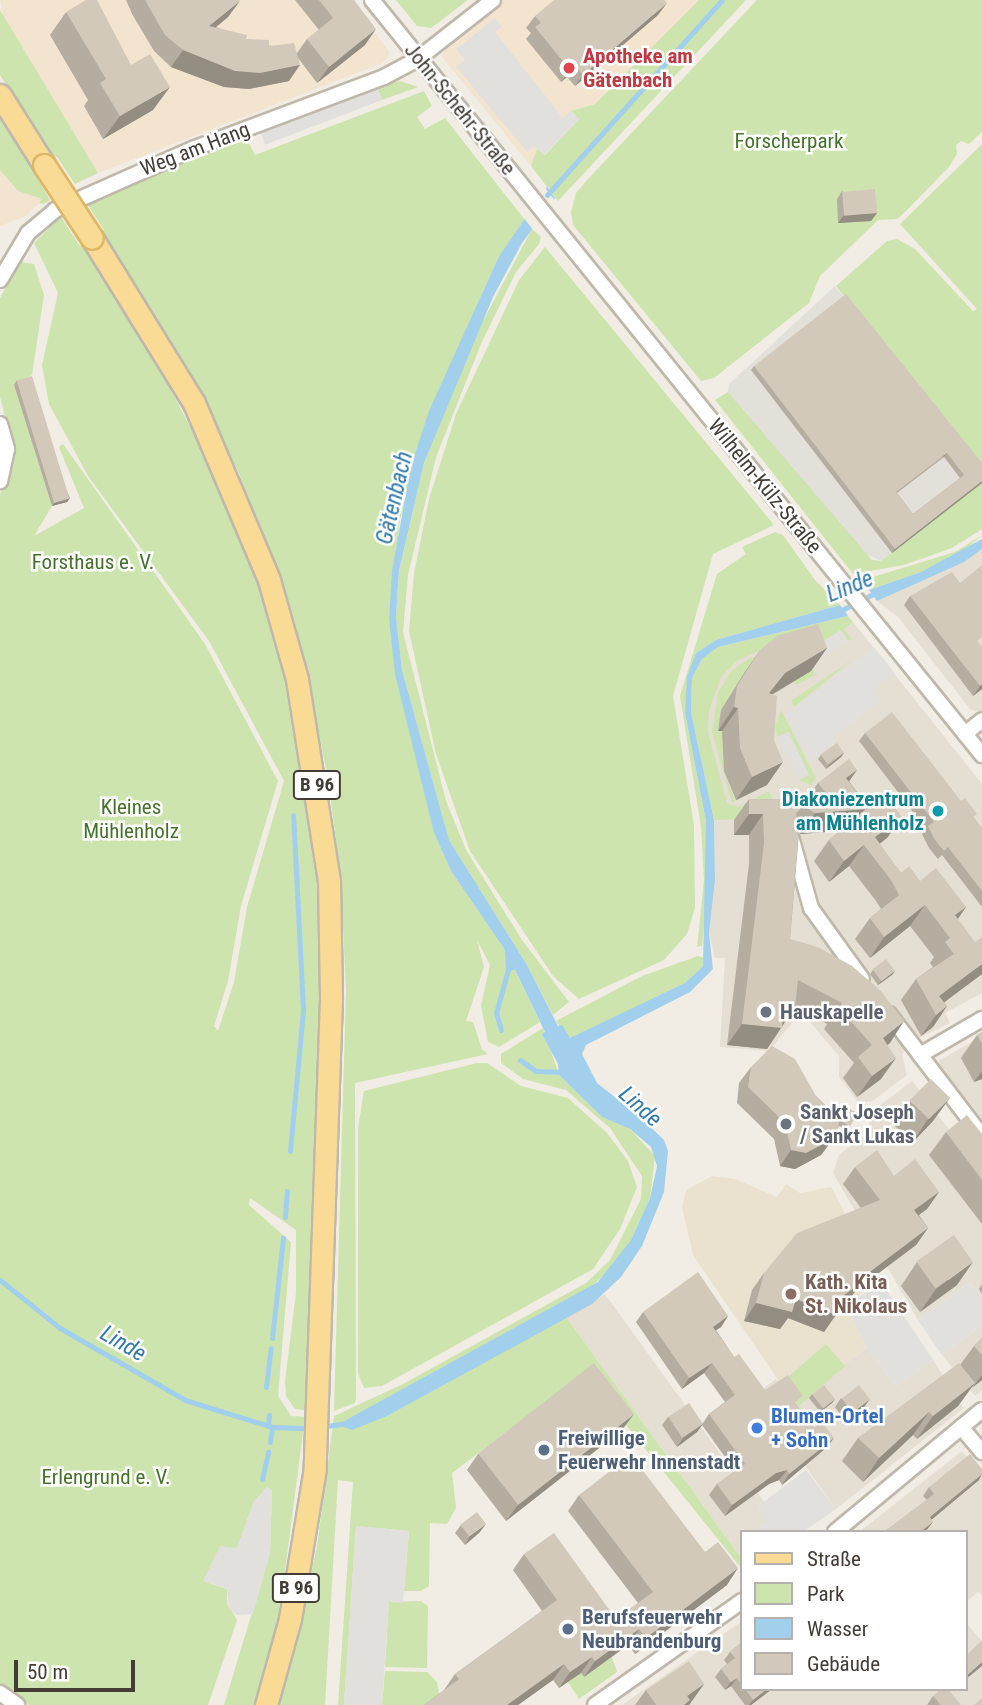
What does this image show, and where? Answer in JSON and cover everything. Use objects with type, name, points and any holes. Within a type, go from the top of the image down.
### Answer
[{"type":"main road","name":"B 96","points":[[0,95],[168,358],[229,477],[270,580],[297,679],[329,882],[331,999],[320,1382],[315,1468],[292,1607],[266,1705]]},
{"type":"street","name":"John-Schehr-Straße","points":[[372,0],[547,218]]},
{"type":"street","name":"Weg am Hang","points":[[0,279],[36,225],[83,194],[384,77],[419,58],[493,0]]},
{"type":"street","name":"Wilhelm-Külz-Straße","points":[[547,218],[982,755]]},
{"type":"street","points":[[0,424],[7,449],[0,481]]},
{"type":"street","points":[[965,734],[982,720]]},
{"type":"street","points":[[791,836],[817,919],[982,1136]]},
{"type":"street","points":[[920,1055],[982,1019]]},
{"type":"street","points":[[837,1530],[982,1410]]},
{"type":"street","points":[[961,1427],[982,1452]]},
{"type":"street","points":[[595,1705],[740,1602]]},
{"type":"street","points":[[0,1693],[18,1705]]},
{"type":"shaded area","points":[[0,0],[350,0],[390,53],[383,63],[98,173],[3,16]]},
{"type":"shaded area","points":[[505,0],[699,0],[595,104],[571,111],[537,149],[531,166],[442,57],[447,45]]},
{"type":"shaded area","points":[[495,18],[502,26],[495,32],[563,118],[571,111],[580,119],[544,155],[534,146],[527,152],[456,67],[465,60],[456,49]]},
{"type":"shaded area","points":[[377,87],[382,100],[265,145],[260,132]]},
{"type":"shaded area","points":[[0,170],[18,191],[43,199],[26,216],[0,226]]},
{"type":"shaded area","points":[[835,286],[982,471],[982,483],[881,561],[862,552],[728,392],[729,384]]},
{"type":"shaded area","points":[[982,549],[980,713],[970,709],[898,617],[877,601]]},
{"type":"shaded area","points":[[853,622],[982,784],[982,993],[945,1013],[950,1023],[915,1040],[902,1054],[907,1075],[871,1102],[857,1101],[839,1077],[839,1056],[809,1021],[793,1022],[769,1051],[720,1047],[725,958],[715,958],[709,933],[715,881],[714,820],[702,659],[799,626],[844,628]]},
{"type":"shaded area","points":[[841,630],[848,641],[819,659],[812,648]]},
{"type":"shaded area","points":[[874,647],[894,672],[873,689],[881,700],[832,738],[835,743],[809,763],[786,714]]},
{"type":"shaded area","points":[[789,732],[809,775],[798,780],[778,737]]},
{"type":"shaded area","points":[[982,1036],[982,1126],[936,1068],[940,1060]]},
{"type":"shaded area","points":[[912,1081],[982,1173],[982,1298],[970,1282],[918,1320],[833,1173],[839,1155],[868,1132],[871,1112]]},
{"type":"shaded area","name":"Kath. Kita St. Nikolaus","points":[[712,1176],[735,1179],[777,1197],[786,1184],[800,1193],[831,1187],[880,1278],[846,1306],[867,1348],[793,1402],[693,1255],[682,1207],[686,1190]]},
{"type":"shaded area","points":[[881,1282],[933,1360],[896,1386],[867,1348],[846,1306]]},
{"type":"shaded area","points":[[970,1282],[982,1298],[982,1325],[942,1355],[918,1320]]},
{"type":"shaded area","points":[[605,1294],[724,1459],[731,1455],[764,1502],[757,1507],[768,1521],[756,1530],[740,1530],[740,1556],[566,1317]]},
{"type":"shaded area","points":[[982,1325],[982,1390],[975,1396],[942,1355]]},
{"type":"shaded area","points":[[867,1348],[896,1386],[933,1360],[964,1408],[836,1509],[754,1395],[776,1379],[792,1402]]},
{"type":"shaded area","points":[[962,1451],[982,1474],[982,1595],[978,1592],[968,1600],[968,1530],[862,1530]]},
{"type":"shaded area","points":[[806,1470],[836,1509],[806,1530],[756,1530],[767,1521],[757,1507]]},
{"type":"shaded area","points":[[267,1487],[272,1490],[270,1553],[253,1614],[237,1615],[229,1609],[227,1589],[203,1581],[220,1546],[237,1548],[254,1501]]},
{"type":"shaded area","points":[[356,1526],[409,1531],[403,1603],[389,1602],[382,1705],[344,1705]]},
{"type":"shaded area","points":[[740,1622],[740,1691],[968,1691],[968,1625],[982,1641],[982,1705],[622,1705]]},
{"type":"green space","points":[[396,0],[468,0],[431,28],[417,26]]},
{"type":"green space","points":[[699,0],[746,0],[558,201],[531,166],[537,149],[545,155],[579,119],[571,111],[595,104]]},
{"type":"green space","name":"Forscherpark","points":[[757,0],[982,0],[982,132],[969,144],[961,141],[956,145],[957,154],[949,167],[905,212],[897,219],[878,220],[820,276],[809,303],[714,378],[701,381],[573,225],[571,212],[576,193],[588,179]]},
{"type":"green space","points":[[0,10],[98,173],[75,184],[57,157],[52,159],[0,75]]},
{"type":"green space","points":[[400,81],[418,87],[382,100],[377,87]]},
{"type":"green space","points":[[424,91],[432,106],[417,117],[425,129],[445,118],[525,220],[499,256],[483,291],[400,519],[389,619],[434,833],[451,871],[505,950],[540,1022],[499,1047],[488,1042],[481,1006],[490,965],[477,940],[484,967],[466,1021],[473,1022],[482,1049],[488,1054],[355,1083],[356,1398],[355,1403],[334,1411],[346,991],[341,881],[328,778],[306,674],[278,577],[239,473],[171,340],[100,233],[104,230],[86,202],[246,138],[255,155]]},
{"type":"green space","points":[[0,112],[50,200],[44,204],[39,203],[42,199],[18,191],[0,170]]},
{"type":"green space","points":[[982,144],[982,471],[836,286],[887,241],[897,239],[915,249],[973,311],[977,309],[900,224]]},
{"type":"green space","points":[[61,217],[80,246],[84,244],[151,352],[218,480],[259,580],[287,681],[308,782],[319,884],[320,997],[305,1410],[295,1409],[286,1396],[285,1381],[296,1293],[296,1230],[250,1198],[249,1205],[291,1242],[278,1396],[291,1416],[305,1417],[279,1617],[254,1705],[224,1705],[270,1553],[272,1490],[254,1501],[237,1549],[203,1581],[227,1589],[227,1603],[237,1620],[208,1705],[29,1705],[0,1683],[0,494],[11,473],[13,448],[0,397],[0,298],[20,262],[34,264],[44,295],[32,375],[14,385],[52,506],[34,536],[84,508],[59,447],[63,444],[205,644],[278,781],[241,906],[228,981],[214,1026],[218,1031],[234,982],[247,907],[284,781],[209,641],[88,476],[49,404],[42,365],[58,293],[34,243]]},
{"type":"green space","points":[[532,229],[541,237],[539,244],[516,272],[481,344],[436,457],[408,575],[403,632],[446,801],[466,850],[522,940],[569,1002],[553,1015],[527,965],[449,840],[402,670],[396,617],[399,572],[424,463],[474,338]]},
{"type":"green space","points":[[545,247],[774,525],[713,554],[673,696],[694,825],[695,908],[687,934],[664,960],[579,999],[553,976],[470,851],[436,754],[409,631],[414,573],[429,499],[456,414],[519,280]]},
{"type":"green space","points":[[728,392],[872,560],[881,561],[982,483],[982,529],[952,548],[904,565],[853,574],[715,400]]},
{"type":"green space","points":[[775,532],[783,535],[815,580],[840,605],[716,640],[696,653],[685,713],[706,821],[708,880],[702,946],[697,947],[704,880],[701,827],[680,696],[717,574],[746,554],[742,547]]},
{"type":"green space","points":[[982,535],[959,555],[921,572],[869,590],[863,580],[955,552]]},
{"type":"green space","points":[[848,616],[853,622],[844,629],[852,639],[848,641],[841,631],[815,651],[819,662],[806,644],[765,648],[738,660],[721,677],[709,711],[708,732],[727,803],[738,807],[769,791],[779,818],[714,820],[691,712],[692,678],[702,659],[718,647]]},
{"type":"green space","points":[[803,646],[815,675],[799,684],[744,673],[721,710],[718,730],[722,731],[724,771],[735,800],[767,785],[732,803],[712,732],[718,693],[732,670],[750,658]]},
{"type":"green space","points":[[852,660],[794,707],[792,700]]},
{"type":"green space","points":[[781,710],[816,778],[811,785],[799,780],[809,775],[788,732],[778,737],[775,726]]},
{"type":"green space","points":[[698,956],[704,958],[703,966],[685,983],[577,1038],[570,1038],[556,1021],[642,976]]},
{"type":"green space","points":[[543,1028],[559,1075],[602,1117],[630,1129],[655,1156],[650,1198],[631,1240],[612,1268],[584,1293],[338,1425],[387,1416],[566,1317],[740,1556],[740,1567],[584,1373],[452,1473],[456,1508],[447,1524],[430,1523],[429,1586],[421,1591],[404,1591],[409,1531],[356,1526],[344,1705],[338,1705],[353,1482],[338,1480],[325,1705],[279,1705],[317,1547],[334,1416],[403,1384],[586,1283],[610,1260],[641,1199],[642,1176],[610,1128],[566,1090],[523,1079],[501,1063],[501,1054]]},
{"type":"green space","points":[[477,1063],[487,1063],[521,1086],[568,1098],[607,1133],[628,1161],[637,1187],[620,1229],[593,1269],[382,1386],[364,1388],[358,1373],[358,1128],[364,1091]]},
{"type":"green space","points":[[826,1344],[845,1366],[799,1406],[780,1384]]},
{"type":"green space","points":[[421,1601],[428,1606],[427,1668],[385,1667],[389,1602]]},
{"type":"green space","points":[[612,1657],[617,1672],[579,1699],[568,1682],[581,1673],[584,1677]]},
{"type":"green space","points":[[385,1671],[427,1672],[437,1682],[441,1705],[382,1705]]},
{"type":"water","points":[[547,187],[555,198],[522,243],[493,297],[424,463],[399,571],[396,617],[402,670],[449,840],[527,965],[558,1026],[562,1025],[570,1038],[685,983],[703,966],[706,821],[685,713],[687,677],[696,653],[716,640],[840,605],[848,616],[718,647],[702,659],[692,678],[691,712],[714,820],[715,881],[709,933],[713,969],[690,992],[586,1045],[582,1054],[597,1083],[640,1117],[664,1140],[668,1151],[664,1192],[642,1246],[621,1277],[592,1304],[387,1416],[352,1430],[337,1425],[598,1282],[631,1240],[650,1198],[657,1166],[651,1147],[630,1129],[602,1117],[559,1075],[558,1064],[542,1034],[545,1032],[515,970],[506,970],[505,950],[451,871],[434,833],[395,674],[389,619],[392,571],[411,466],[429,411],[499,256]]},
{"type":"water","points":[[982,539],[982,549],[964,562],[877,601],[869,590],[921,572]]},
{"type":"pier","points":[[543,185],[556,202],[534,231],[523,217]]},
{"type":"building","points":[[86,0],[97,0],[131,65],[150,54],[170,87],[120,116],[100,83],[106,79],[66,12]]},
{"type":"building","points":[[145,0],[239,0],[209,26],[247,35],[246,39],[269,40],[269,46],[294,43],[300,65],[260,73],[235,71],[183,50],[165,35]]},
{"type":"building","points":[[319,0],[354,0],[376,29],[329,67],[307,39],[333,18]]},
{"type":"building","points":[[554,0],[664,0],[667,3],[583,75],[575,65],[570,70],[535,27],[541,23],[535,16]]},
{"type":"building","points":[[875,189],[877,213],[844,216],[842,192]]},
{"type":"building","points":[[846,294],[982,463],[982,481],[895,549],[754,366]],"holes":[[[947,453],[964,475],[913,514],[896,492]]]},
{"type":"building","points":[[32,376],[69,498],[54,503],[17,381]]},
{"type":"building","points":[[982,565],[982,637],[977,641],[982,647],[980,686],[910,596],[952,572],[960,583]]},
{"type":"building","points":[[818,624],[827,648],[785,673],[769,693],[777,696],[774,740],[783,762],[752,777],[740,748],[738,708],[734,707],[737,686],[760,650],[777,636]]},
{"type":"building","name":"Diakoniezentrum am Mühlenholz","points":[[892,712],[961,801],[965,798],[977,814],[973,817],[982,828],[982,891],[948,847],[944,851],[935,840],[928,826],[934,822],[865,733]]},
{"type":"building","points":[[837,743],[844,753],[827,764],[821,754]]},
{"type":"building","points":[[849,759],[857,770],[846,778],[868,807],[887,797],[902,817],[875,837],[901,873],[909,866],[920,881],[936,868],[966,907],[955,915],[975,942],[982,937],[982,964],[939,996],[947,1006],[936,1015],[916,979],[954,954],[945,942],[950,938],[925,905],[884,937],[870,918],[899,895],[891,880],[864,845],[844,861],[829,840],[866,809],[815,813],[804,806],[796,813],[799,827],[790,939],[818,947],[852,966],[880,990],[904,1021],[883,1038],[896,1058],[872,1076],[858,1057],[872,1045],[839,1008],[842,1003],[798,980],[795,1007],[784,1006],[782,1028],[742,1024],[764,843],[763,814],[749,814],[749,799],[811,800],[811,793],[825,792],[818,783]]},
{"type":"building","points":[[886,959],[895,971],[881,981],[872,969]]},
{"type":"building","points":[[772,1046],[795,1059],[816,1096],[838,1118],[839,1126],[833,1139],[806,1153],[791,1150],[785,1123],[748,1087],[751,1067]]},
{"type":"building","points":[[931,1079],[950,1098],[929,1119],[910,1100]]},
{"type":"building","points":[[846,1107],[857,1113],[850,1126],[839,1120]]},
{"type":"building","points":[[967,1115],[982,1134],[982,1180],[946,1132]]},
{"type":"building","points":[[877,1150],[894,1176],[915,1159],[939,1192],[914,1210],[928,1228],[859,1280],[861,1283],[843,1296],[836,1315],[796,1299],[792,1312],[756,1303],[764,1273],[797,1233],[880,1200],[855,1167]]},
{"type":"building","points":[[954,1235],[973,1262],[935,1288],[916,1261]]},
{"type":"building","points":[[698,1272],[728,1316],[713,1327],[734,1357],[739,1354],[765,1390],[788,1375],[803,1396],[795,1402],[814,1428],[822,1422],[834,1438],[789,1474],[787,1470],[776,1473],[732,1505],[717,1484],[745,1464],[709,1414],[735,1395],[712,1363],[689,1378],[643,1312]]},
{"type":"building","points":[[982,1338],[982,1355],[974,1346]]},
{"type":"building","name":"Freiwillige Feuerwehr Innenstadt","points":[[594,1363],[634,1414],[518,1505],[478,1454]]},
{"type":"building","points":[[959,1363],[975,1383],[933,1416],[929,1412],[879,1458],[858,1438]]},
{"type":"building","points":[[824,1385],[835,1399],[823,1408],[812,1394]]},
{"type":"building","points":[[859,1385],[870,1399],[853,1413],[842,1399]]},
{"type":"building","points":[[689,1403],[703,1424],[682,1438],[668,1417]]},
{"type":"building","points":[[970,1454],[982,1469],[982,1474],[930,1517],[933,1522],[923,1530],[887,1530],[934,1494],[929,1487]]},
{"type":"building","points":[[631,1455],[705,1552],[718,1542],[738,1568],[646,1638],[639,1629],[595,1661],[592,1657],[570,1672],[564,1664],[507,1705],[424,1705],[459,1679],[455,1674],[557,1600],[524,1554],[554,1533],[616,1619],[653,1592],[579,1495]]},
{"type":"building","points":[[477,1512],[486,1524],[469,1537],[460,1525]]},
{"type":"building","points":[[982,1640],[982,1662],[968,1674],[968,1654]]},
{"type":"building","points":[[740,1644],[740,1682],[737,1678],[731,1682],[721,1669],[735,1658],[730,1652]]},
{"type":"building","points":[[689,1661],[704,1684],[687,1696],[690,1700],[684,1705],[656,1705],[646,1690]]},
{"type":"building","points":[[746,1691],[764,1691],[753,1700]]},
{"type":"building","points":[[939,1691],[950,1691],[961,1705],[941,1705],[933,1696]]},
{"type":"waterway","name":"Gätenbach","points":[[547,195],[722,0]]},
{"type":"waterway","name":"Linde","points":[[838,612],[877,592]]},
{"type":"waterway","points":[[290,1151],[303,1010],[293,815]]},
{"type":"waterway","points":[[501,1030],[496,1013],[509,966]]},
{"type":"waterway","points":[[520,1060],[536,1071],[564,1072]]},
{"type":"waterway","points":[[285,1217],[287,1191]]},
{"type":"waterway","points":[[272,1338],[283,1238]]},
{"type":"waterway","name":"Linde","points":[[0,1280],[60,1328],[185,1400],[272,1427],[310,1428]]},
{"type":"waterway","points":[[266,1387],[271,1348]]},
{"type":"waterway","name":"Linde","points":[[268,1426],[269,1415]]},
{"type":"waterway","name":"Linde","points":[[320,1427],[341,1424]]},
{"type":"waterway","points":[[270,1442],[272,1427]]},
{"type":"waterway","points":[[262,1479],[268,1452]]},
{"type":"place","name":"Apotheke am Gätenbach","points":[[569,68]]},
{"type":"place","name":"Diakoniezentrum am Mühlenholz","points":[[938,811]]},
{"type":"place","name":"Hauskapelle","points":[[766,1012]]},
{"type":"place","name":"Sankt Joseph / Sankt Lukas","points":[[786,1124]]},
{"type":"place","name":"Kath. Kita St. Nikolaus","points":[[791,1294]]},
{"type":"place","name":"Blumen-Ortel + Sohn","points":[[757,1428]]},
{"type":"place","name":"Freiwillige Feuerwehr Innenstadt","points":[[544,1450]]},
{"type":"place","name":"Berufsfeuerwehr Neubrandenburg","points":[[568,1629]]},
{"type":"park label","name":"Forsthaus e. V.","points":[[93,562]]},
{"type":"park label","name":"Kleines Mühlenholz","points":[[131,819]]},
{"type":"park label","name":"Erlengrund e. V.","points":[[106,1477]]}]
